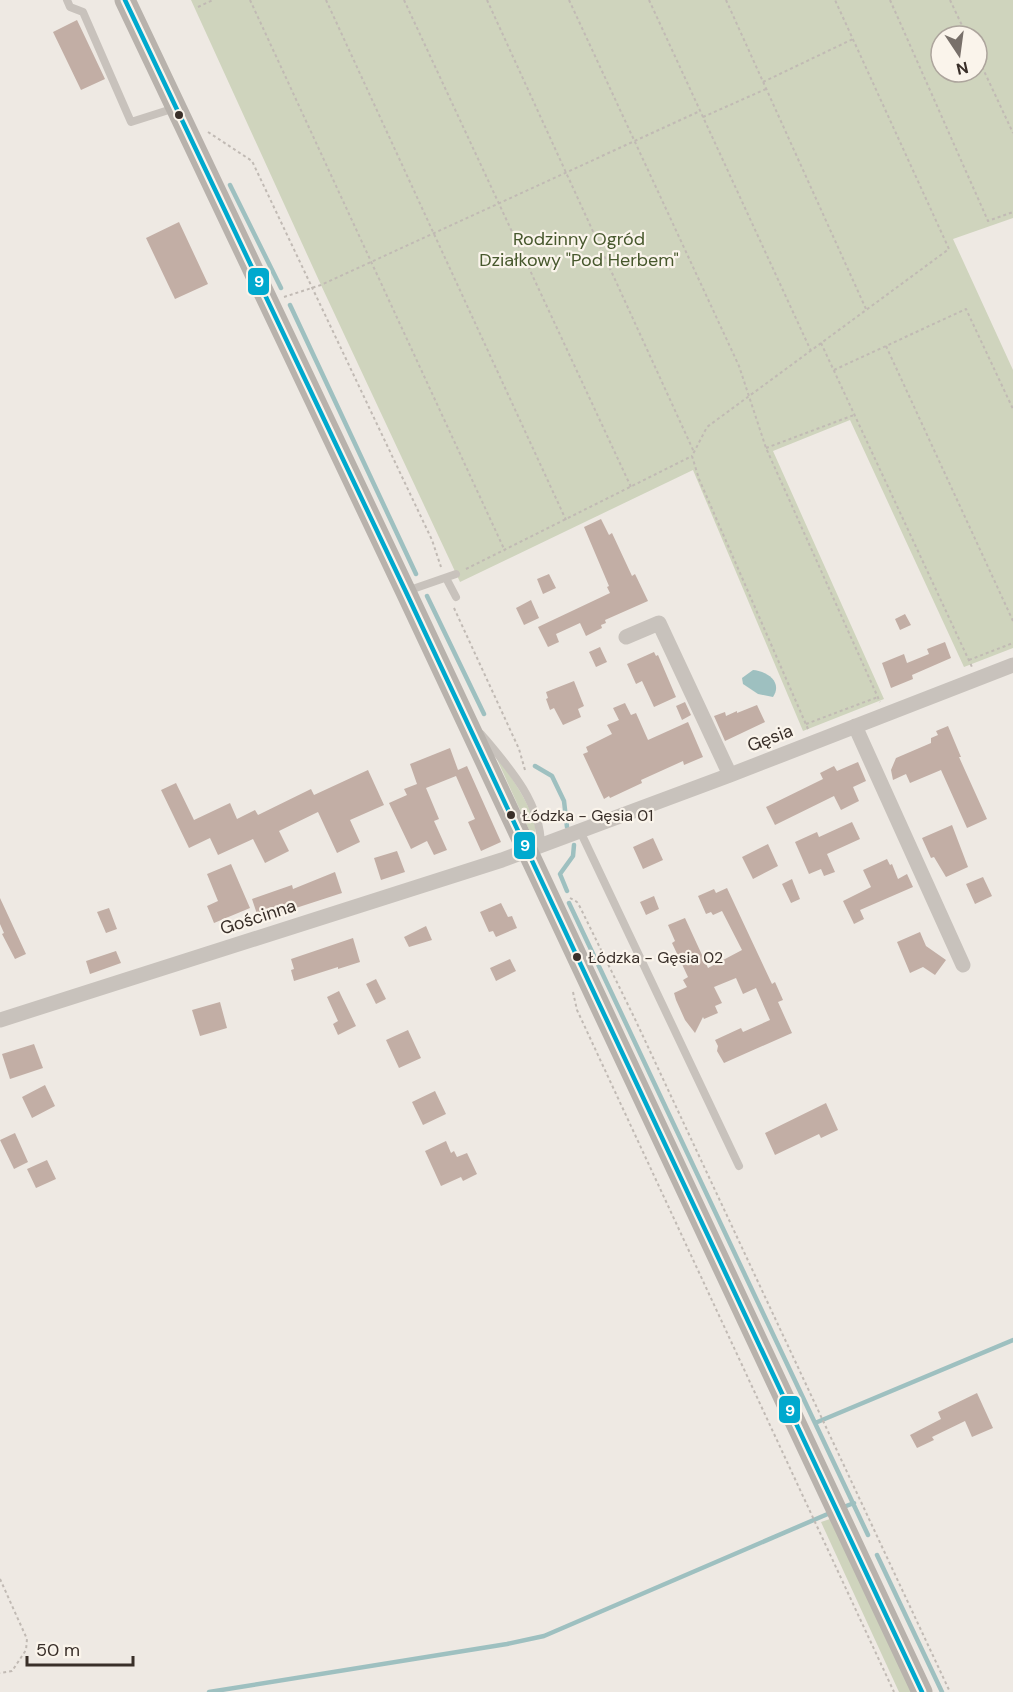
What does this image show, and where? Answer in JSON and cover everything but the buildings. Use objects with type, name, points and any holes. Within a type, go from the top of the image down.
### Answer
[{"type":"main road","points":[[125,0],[461,710],[534,849],[922,1692]]},
{"type":"street","points":[[626,637],[659,623],[730,775]]},
{"type":"street","name":"Gęsia","points":[[534,849],[1013,665]]},
{"type":"street","points":[[855,726],[963,965]]},
{"type":"street","name":"Gościnna","points":[[0,1020],[534,849]]},
{"type":"lane","points":[[67,0],[70,7],[84,12],[131,122],[167,112],[176,107]]},
{"type":"lane","points":[[406,592],[456,574]]},
{"type":"lane","points":[[446,578],[456,597]]},
{"type":"lane","points":[[580,831],[739,1166]]},
{"type":"path","points":[[198,7],[213,0]]},
{"type":"path","points":[[250,0],[505,551]]},
{"type":"path","points":[[326,0],[566,520]]},
{"type":"path","points":[[404,0],[631,487]]},
{"type":"path","points":[[487,0],[694,452]]},
{"type":"path","points":[[569,0],[739,366],[766,447],[886,714]]},
{"type":"path","points":[[649,0],[811,351]]},
{"type":"path","points":[[726,0],[866,310]]},
{"type":"path","points":[[456,574],[692,456],[707,427],[949,249],[835,0]]},
{"type":"path","points":[[890,0],[988,221],[1013,212]]},
{"type":"path","points":[[950,0],[961,24]]},
{"type":"path","points":[[762,82],[853,39]]},
{"type":"path","points":[[989,82],[1013,133]]},
{"type":"path","points":[[703,117],[766,88]]},
{"type":"path","points":[[268,302],[321,285],[700,111]]},
{"type":"path","points":[[206,130],[252,161],[432,540],[446,578]]},
{"type":"path","points":[[834,370],[966,309],[1013,409]]},
{"type":"path","points":[[821,343],[978,678]]},
{"type":"path","points":[[886,346],[1013,621]]},
{"type":"path","points":[[766,447],[855,414]]},
{"type":"path","points":[[692,456],[699,479],[813,743]]},
{"type":"path","points":[[456,597],[454,609],[519,749],[525,772]]},
{"type":"path","points":[[969,660],[1013,643]]},
{"type":"path","points":[[806,724],[878,697]]},
{"type":"path","points":[[569,897],[580,907],[821,1414],[950,1692]]},
{"type":"path","points":[[812,1514],[894,1692]]},
{"type":"path","points":[[0,1579],[27,1639],[26,1650],[12,1671],[0,1673]]},
{"type":"green space","name":"Rodzinny Ogród Działkowy \"Pod Herbem\"","points":[[191,0],[1013,0],[1013,218],[953,239],[1013,370],[1013,648],[964,667],[850,420],[773,451],[884,699],[803,731],[693,470],[460,582]]},
{"type":"green space","points":[[496,757],[528,805],[535,825],[535,833],[530,832]]},
{"type":"green space","points":[[830,1519],[912,1692],[899,1692],[821,1522]]},
{"type":"water","points":[[753,670],[768,675],[775,682],[776,692],[773,697],[758,694],[743,684],[742,678]]},
{"type":"waterway","points":[[230,185],[281,288]]},
{"type":"waterway","points":[[290,305],[416,574]]},
{"type":"waterway","points":[[427,596],[484,714]]},
{"type":"waterway","points":[[535,766],[552,776],[564,801],[567,827]]},
{"type":"waterway","points":[[567,891],[560,874],[573,856],[574,845]]},
{"type":"waterway","points":[[569,903],[815,1423]]},
{"type":"waterway","points":[[868,1535],[815,1423],[1013,1340]]},
{"type":"waterway","points":[[841,1508],[854,1503]]},
{"type":"waterway","points":[[209,1692],[544,1636],[830,1513]]},
{"type":"waterway","points":[[877,1555],[942,1692]]},
{"type":"transit line","name":"9","points":[[125,0],[406,592],[922,1692]]},
{"type":"place","name":"Łódzka - Gęsia 01","points":[[511,815]]},
{"type":"place","name":"Łódzka - Gęsia 02","points":[[577,957]]}]
